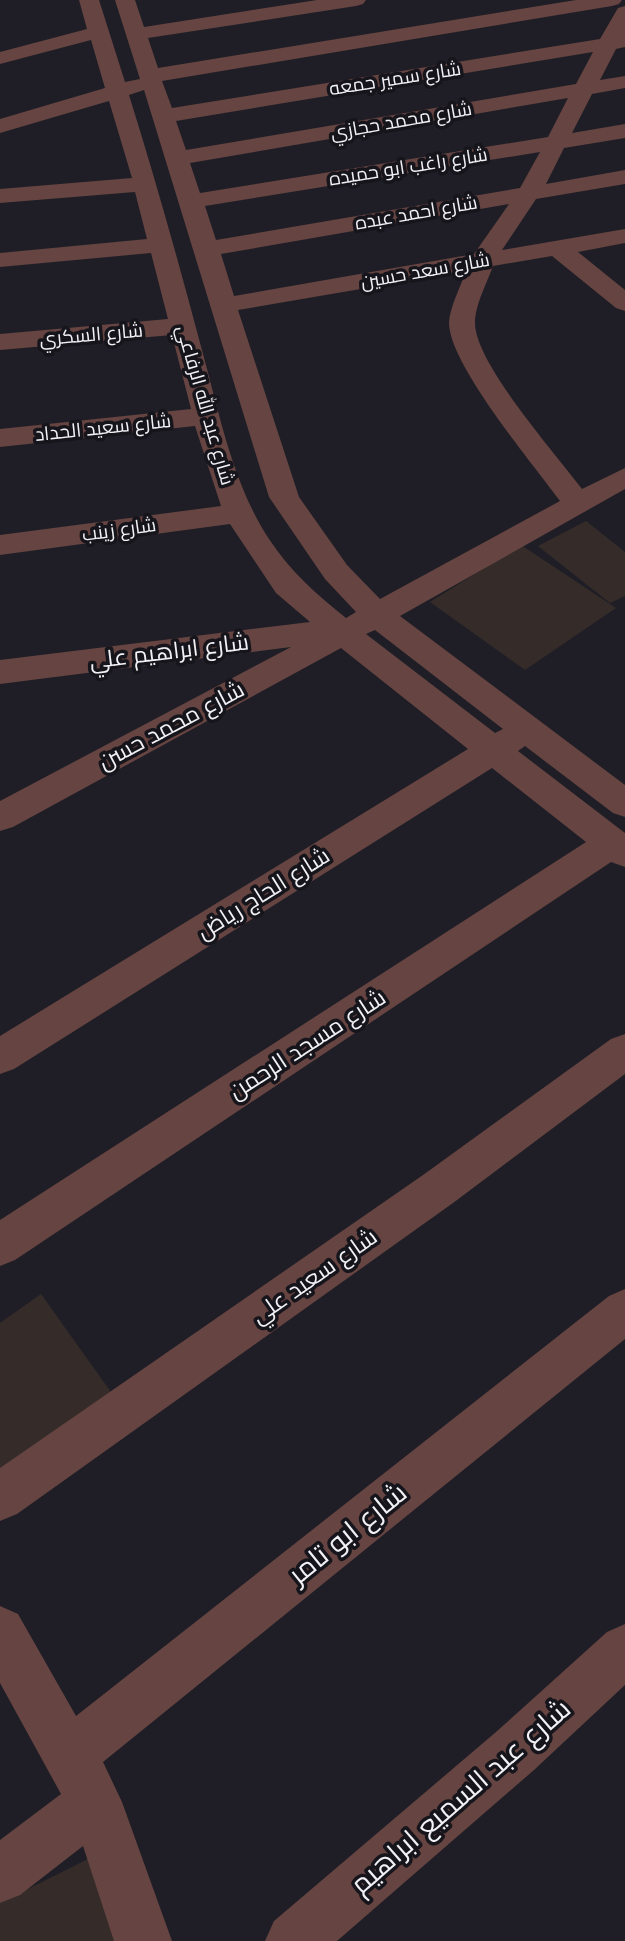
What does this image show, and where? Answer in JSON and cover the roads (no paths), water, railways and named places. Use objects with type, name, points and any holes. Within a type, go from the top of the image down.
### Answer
[{"type":"street","name":"شارع عبد الله الرفاعي","points":[[89,0],[145,184],[216,452],[239,513],[256,543],[287,586],[340,631],[619,848]]},
{"type":"street","name":"شارع عبد الله الرفاعي","points":[[125,0],[192,201],[284,497],[336,572],[377,615],[625,804]]},
{"type":"street","points":[[137,34],[356,0]]},
{"type":"street","points":[[0,126],[151,79],[612,0]]},
{"type":"street","points":[[578,504],[479,371],[464,341],[461,320],[482,261],[529,193],[584,89],[616,42],[625,12]]},
{"type":"street","points":[[0,58],[99,32]]},
{"type":"street","name":"شارع سمير جمعه","points":[[164,116],[616,42]]},
{"type":"street","name":"شارع محمد حجازي","points":[[177,158],[625,82]]},
{"type":"street","name":"شارع راغب ابو حميده","points":[[192,201],[625,131]]},
{"type":"street","name":"شارع احمد عبده","points":[[207,249],[625,177]]},
{"type":"street","points":[[0,197],[145,184]]},
{"type":"street","name":"شارع سعد حسين","points":[[224,305],[625,236]]},
{"type":"street","points":[[0,260],[162,245]]},
{"type":"street","points":[[558,247],[625,303]]},
{"type":"street","name":"شارع السكري","points":[[0,342],[183,326]]},
{"type":"street","name":"شارع سعيد الحداد","points":[[0,438],[206,416]]},
{"type":"street","name":"شارع محمد حسن","points":[[0,817],[340,631],[377,615],[625,477]]},
{"type":"street","name":"شارع زينب","points":[[0,545],[239,513]]},
{"type":"street","name":"شارع ابراهيم علي","points":[[0,672],[340,631]]},
{"type":"street","name":"شارع الحاج رياض","points":[[0,1057],[527,729]]},
{"type":"street","name":"شارع مسجد الرحمن","points":[[0,1245],[619,848]]},
{"type":"street","name":"شارع سعيد علي","points":[[0,1497],[427,1197],[625,1051]]},
{"type":"street","name":"شارع ابو تامر","points":[[69,1755],[625,1311]]},
{"type":"street","points":[[0,1632],[95,1802],[143,1941]]},
{"type":"street","name":"شارع عبد السميع ابراهيم","points":[[294,1941],[515,1751],[625,1650]]},
{"type":"street","points":[[0,1875],[95,1802]]}]
